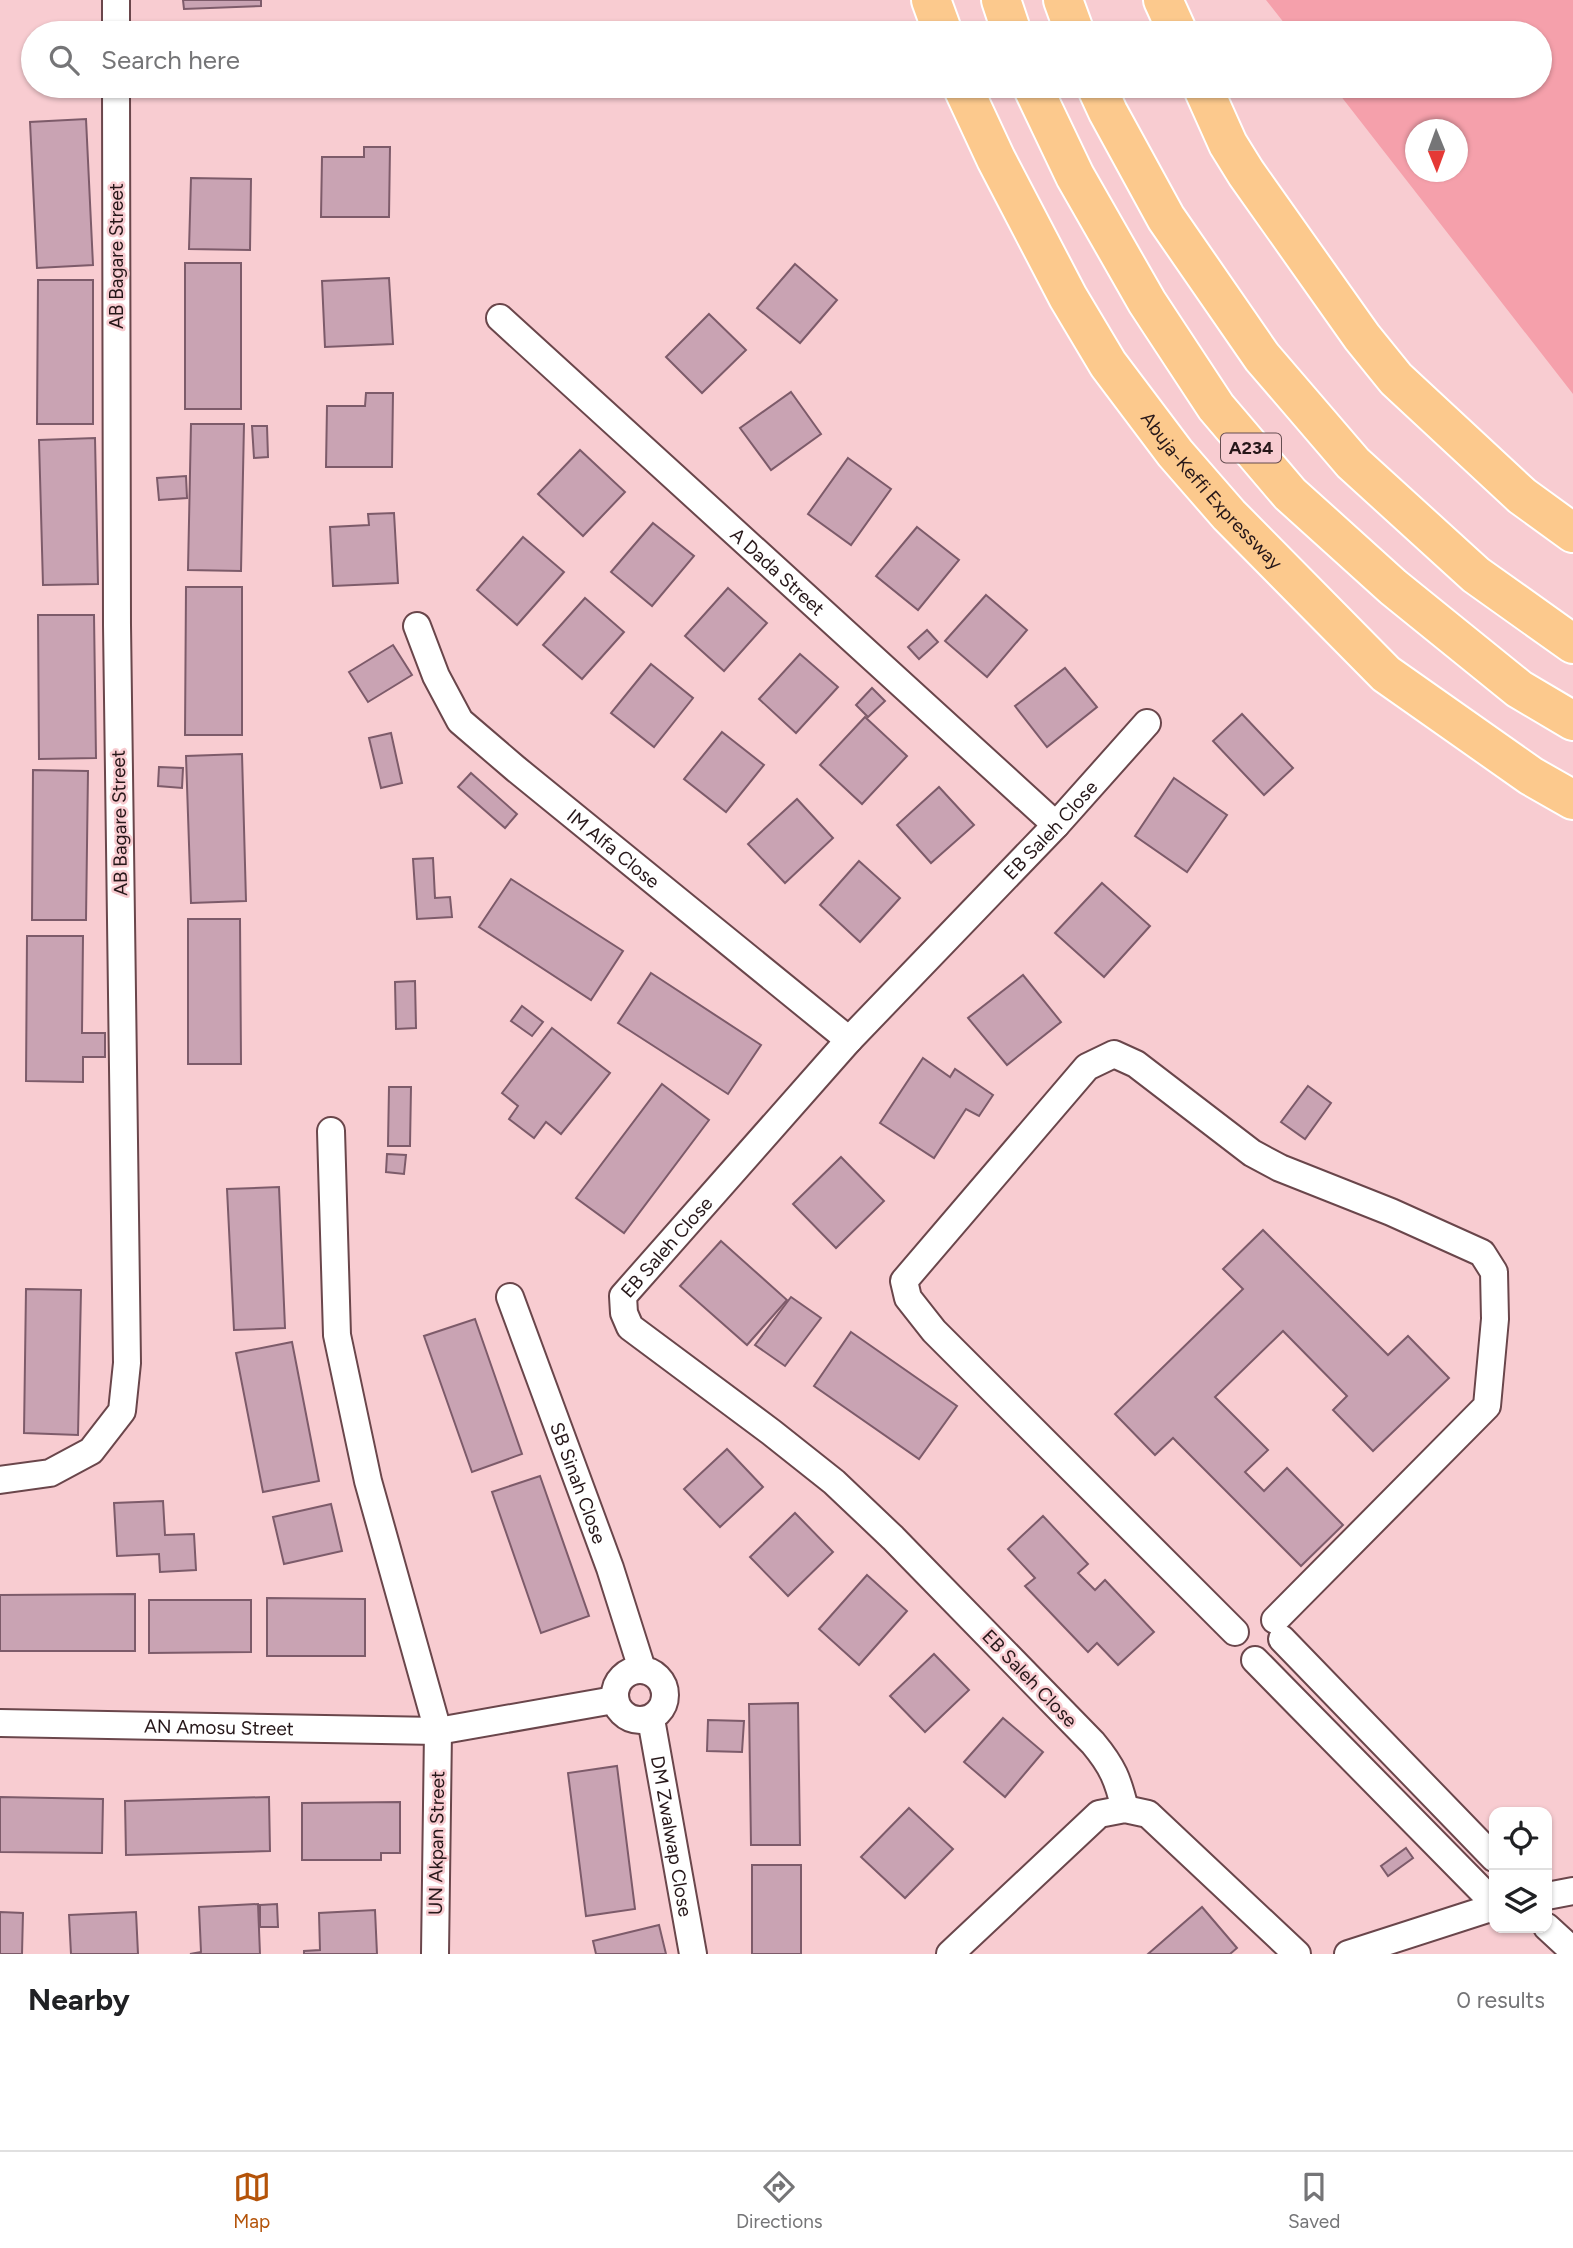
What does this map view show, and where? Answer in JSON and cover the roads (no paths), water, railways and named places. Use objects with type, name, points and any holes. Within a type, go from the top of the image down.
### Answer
[{"type":"highway","points":[[932,0],[939,21]]},
{"type":"highway","points":[[1001,0],[1008,21]]},
{"type":"highway","points":[[1063,0],[1070,21]]},
{"type":"highway","points":[[1163,0],[1173,21]]},
{"type":"highway","name":"Abuja-Keffi Expressway","points":[[968,98],[996,159],[1068,296],[1108,364],[1175,453],[1229,515],[1386,674],[1531,776],[1573,800]]},
{"type":"highway","name":"A234","points":[[1038,98],[1075,176],[1147,302],[1216,407],[1281,484],[1393,587],[1519,689],[1573,721]]},
{"type":"highway","points":[[1102,98],[1166,218],[1262,357],[1353,463],[1476,575],[1573,644]]},
{"type":"highway","points":[[1207,98],[1228,144],[1246,173],[1388,368],[1522,496],[1573,533]]},
{"type":"street","points":[[116,0],[116,21]]},
{"type":"street","name":"AB Bagare Street","points":[[0,1480],[50,1474],[91,1451],[122,1411],[127,1363],[117,625],[116,98]]},
{"type":"street","name":"A Dada Street","points":[[500,318],[1056,825]]},
{"type":"street","name":"IM Alfa Close","points":[[417,626],[436,676],[460,721],[849,1040]]},
{"type":"street","name":"EB Saleh Close","points":[[1125,1809],[1111,1765],[1093,1743],[893,1538],[834,1482],[782,1440],[630,1327],[624,1313],[623,1296],[849,1040],[1056,825],[1147,723]]},
{"type":"street","points":[[1235,1632],[934,1331],[908,1298],[904,1281],[1087,1067],[1114,1054],[1136,1064],[1252,1153],[1482,1253],[1494,1272],[1495,1320],[1487,1406],[1278,1630],[1277,1651],[1268,1659],[1255,1660],[1246,1657],[1235,1642],[1235,1632],[1247,1616],[1266,1615],[1278,1630],[1489,1852]]},
{"type":"street","name":"UN Akpan Street","points":[[331,1131],[337,1335],[368,1481],[438,1731],[435,1954]]},
{"type":"street","name":"SB Sinah Close","points":[[510,1297],[610,1568],[642,1669]]},
{"type":"street","points":[[1255,1660],[1489,1900]]},
{"type":"street","points":[[642,1669],[662,1680],[666,1702],[651,1719],[628,1718],[614,1700],[616,1688],[621,1678],[642,1669]]},
{"type":"street","name":"AN Amosu Street","points":[[0,1723],[438,1731],[614,1700]]},
{"type":"street","name":"DM Zwalwap Close","points":[[651,1719],[693,1954]]},
{"type":"street","points":[[950,1954],[1099,1814],[1125,1809],[1148,1814],[1289,1952]]},
{"type":"street","points":[[1552,1895],[1573,1891]]},
{"type":"street","points":[[1348,1954],[1489,1907]]},
{"type":"street","points":[[1552,1932],[1573,1951]]}]
